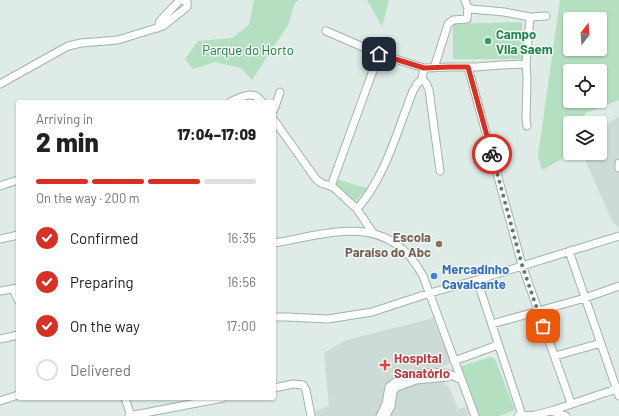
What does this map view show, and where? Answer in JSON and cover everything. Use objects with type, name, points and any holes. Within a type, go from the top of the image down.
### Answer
[{"type":"street","points":[[434,68],[448,24],[453,20],[467,19],[468,8],[466,0]]},
{"type":"street","points":[[468,8],[475,10],[504,12],[530,17],[546,16]]},
{"type":"street","points":[[527,126],[526,64],[530,17]]},
{"type":"street","points":[[0,84],[68,46],[118,40],[158,28]]},
{"type":"street","points":[[326,31],[379,54],[424,68],[526,64]]},
{"type":"street","points":[[331,186],[379,54]]},
{"type":"street","points":[[468,67],[522,265],[571,403]]},
{"type":"street","points":[[357,210],[379,176],[416,84],[422,79],[424,68]]},
{"type":"street","points":[[422,79],[426,83],[429,90],[440,171]]},
{"type":"street","points":[[276,104],[280,92]]},
{"type":"street","points":[[234,100],[248,94],[256,96],[260,100]]},
{"type":"street","points":[[276,123],[316,179],[321,183],[331,186],[357,210],[372,232]]},
{"type":"street","points":[[619,163],[619,168]]},
{"type":"street","points":[[0,186],[16,181]]},
{"type":"street","points":[[276,242],[341,231],[372,232],[389,239],[410,256],[423,276],[430,293],[475,416]]},
{"type":"street","points":[[0,239],[16,236]]},
{"type":"street","points":[[276,317],[287,316],[328,319],[372,312],[522,265],[618,238]]},
{"type":"street","points":[[477,280],[520,416],[535,416],[571,403],[618,391],[570,251]]},
{"type":"street","points":[[492,324],[585,298],[619,286]]},
{"type":"street","points":[[0,291],[16,289]]},
{"type":"street","points":[[0,339],[16,335]]},
{"type":"street","points":[[555,356],[601,343]]},
{"type":"street","points":[[454,361],[498,345]]},
{"type":"street","points":[[380,416],[386,404],[389,387],[397,381],[415,375],[430,373],[444,373],[462,380]]},
{"type":"street","points":[[386,416],[391,406],[393,391],[397,387],[416,380],[452,376]]},
{"type":"street","points":[[276,388],[299,384],[303,386],[306,390],[311,416]]},
{"type":"street","points":[[0,401],[16,396]]},
{"type":"street","points":[[126,400],[130,416],[213,400]]},
{"type":"street","points":[[551,411],[566,416]]},
{"type":"shaded area","points":[[619,116],[619,228],[612,221],[585,160],[607,160],[607,125]]},
{"type":"shaded area","name":"Hospital Sanatório","points":[[433,318],[451,363],[439,368],[445,386],[448,385],[458,409],[466,407],[469,415],[313,416],[312,412],[329,406],[324,353],[346,340]]},
{"type":"green space","name":"Parque do Horto","points":[[254,0],[299,0],[295,3],[288,25],[252,80],[241,68],[215,62],[193,69],[185,59],[198,41],[232,38],[249,25]]},
{"type":"green space","points":[[367,0],[389,0],[382,27]]},
{"type":"green space","points":[[560,0],[619,0],[619,100],[607,105],[607,64],[563,64],[563,108],[599,108],[586,113],[584,116],[563,116],[563,159],[542,170],[538,156]]},
{"type":"green space","name":"Campo Vila Saem","points":[[522,22],[522,59],[453,59],[453,24]]},
{"type":"green space","points":[[335,179],[367,188],[353,204],[332,184]]},
{"type":"green space","points":[[491,357],[495,359],[515,410],[499,416],[476,416],[458,367]]},
{"type":"way so far","points":[[492,154],[522,265],[543,326]]},
{"type":"place","name":"Campo Vila Saem","points":[[488,41]]},
{"type":"place","name":"Escola Paraíso do Abc","points":[[439,244]]},
{"type":"place","name":"Mercadinho Cavalcante","points":[[434,276]]},
{"type":"place","name":"Hospital Sanatório","points":[[385,365]]},
{"type":"route","points":[[379,54],[430,69],[437,67],[468,67],[492,154]]}]
